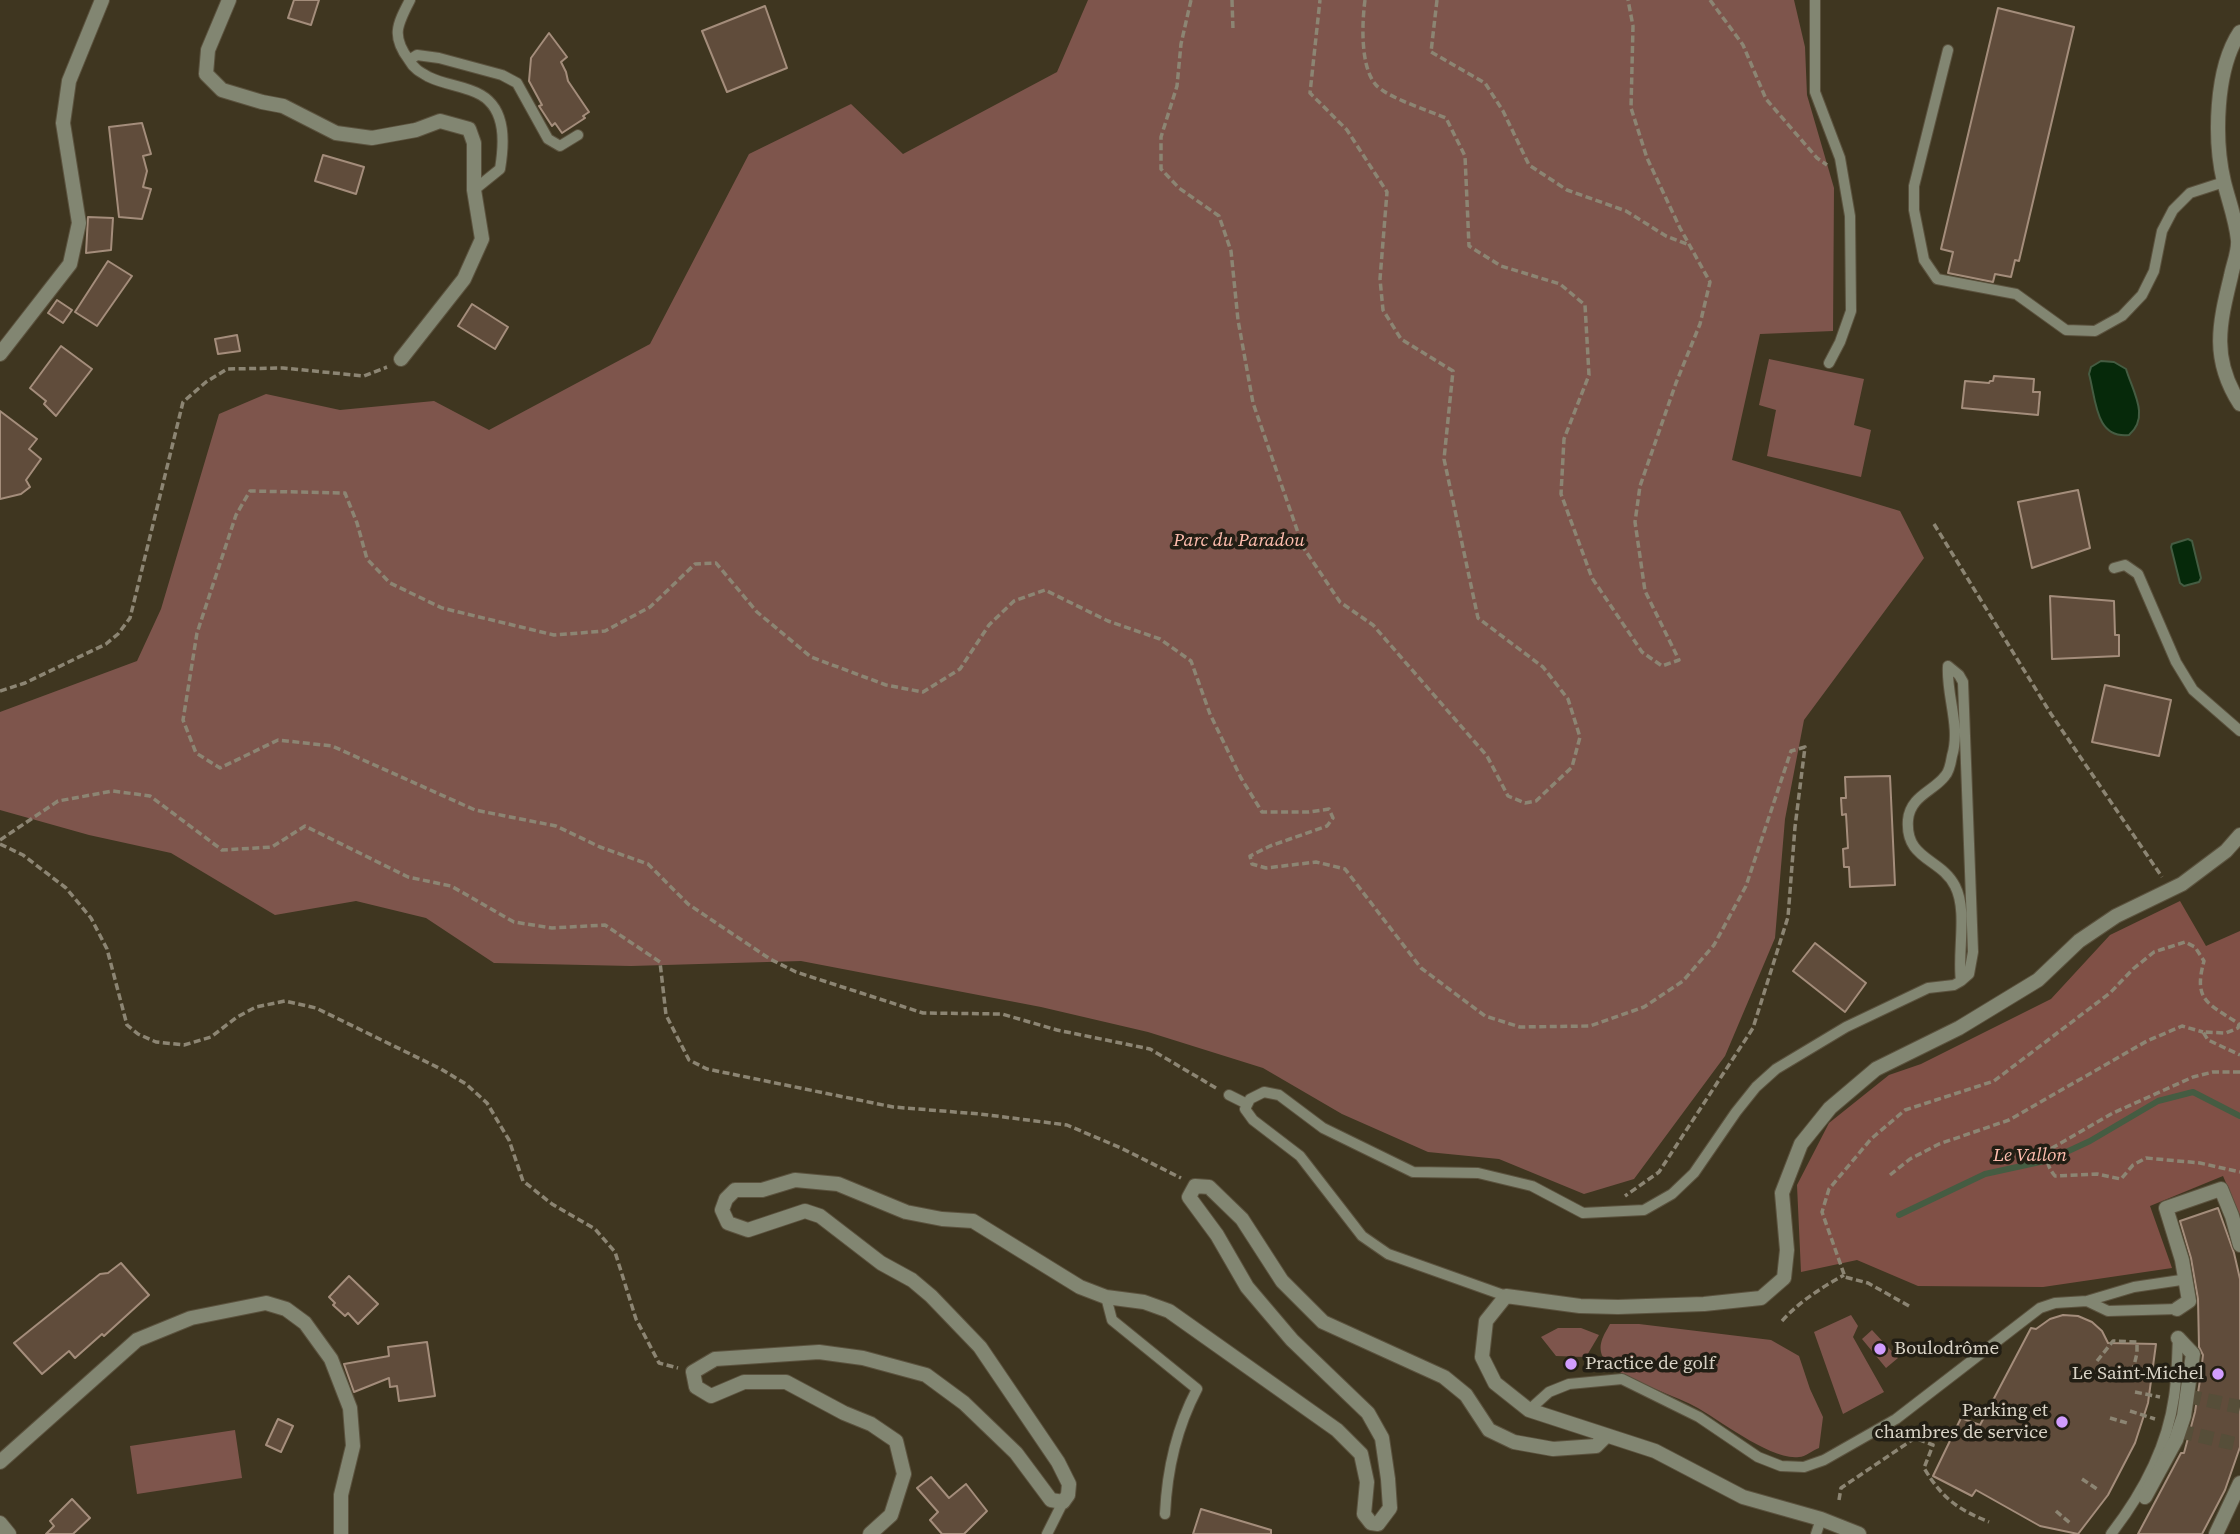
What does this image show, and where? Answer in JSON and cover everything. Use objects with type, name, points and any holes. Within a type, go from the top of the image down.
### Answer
[{"type":"street","points":[[0,354],[70,264],[79,223],[63,123],[69,81],[102,0]]},
{"type":"street","points":[[229,0],[208,50],[206,74],[222,90],[283,106],[336,133],[372,138],[416,131],[440,121],[469,129],[474,143],[474,190],[482,239],[464,279],[401,359]]},
{"type":"street","points":[[2240,32],[2234,41],[2222,80],[2217,140],[2224,182],[2237,211],[2238,243],[2218,346],[2230,388],[2240,404]]},
{"type":"street","points":[[1859,1534],[1843,1531],[1821,1519],[1743,1497],[1655,1451],[1529,1410],[1495,1383],[1482,1357],[1486,1321],[1506,1296],[1580,1306],[1618,1307],[1704,1304],[1761,1298],[1784,1278],[1787,1250],[1782,1193],[1801,1144],[1830,1108],[1875,1069],[1959,1028],[2038,981],[2079,941],[2116,916],[2169,891],[2226,851],[2240,835]]},
{"type":"street","points":[[870,1534],[891,1515],[904,1474],[896,1441],[871,1424],[786,1382],[744,1382],[711,1396],[695,1387],[693,1372],[715,1359],[819,1352],[863,1357],[926,1375],[964,1403],[1016,1453],[1051,1500],[1063,1502],[1068,1495],[1069,1484],[1058,1462],[980,1347],[932,1296],[912,1280],[881,1263],[820,1216],[805,1211],[748,1230],[728,1223],[722,1210],[726,1199],[735,1190],[762,1190],[795,1180],[838,1184],[906,1212],[942,1219],[974,1221],[1080,1287],[1106,1297],[1144,1302],[1169,1311],[1337,1430],[1361,1454],[1367,1482],[1364,1514],[1371,1523],[1381,1529],[1390,1508],[1389,1489],[1382,1438],[1373,1421],[1368,1413],[1292,1340],[1247,1287],[1217,1235],[1189,1197],[1195,1186],[1209,1187],[1242,1219],[1282,1281],[1324,1322],[1444,1377],[1466,1395],[1489,1430],[1514,1442],[1553,1448],[1596,1446],[1606,1436]]},
{"type":"street","points":[[2176,1309],[2189,1301],[2182,1260],[2166,1208],[2221,1189],[2240,1245]]},
{"type":"street","points":[[0,1462],[137,1340],[191,1318],[267,1303],[286,1309],[306,1323],[331,1359],[350,1408],[353,1446],[341,1495],[341,1534]]},
{"type":"street","points":[[2145,1497],[2176,1440],[2184,1416],[2193,1354],[2179,1338]]},
{"type":"street","points":[[2216,1534],[2240,1484]]},
{"type":"street","points":[[0,1523],[9,1534]]},
{"type":"lane","points":[[410,0],[398,22],[399,46],[414,69],[482,95],[498,114],[504,142],[500,169],[474,190]]},
{"type":"lane","points":[[1815,0],[1815,92],[1840,158],[1850,216],[1851,311],[1829,363]]},
{"type":"lane","points":[[1948,50],[1914,186],[1914,210],[1924,260],[1937,279],[2016,294],[2066,330],[2095,331],[2122,316],[2142,295],[2154,271],[2162,231],[2173,210],[2190,193],[2224,182]]},
{"type":"lane","points":[[409,60],[417,55],[439,58],[502,75],[517,83],[548,139],[560,146],[578,135]]},
{"type":"lane","points":[[2114,568],[2125,565],[2138,574],[2176,662],[2193,690],[2240,731]]},
{"type":"lane","points":[[1506,1296],[1388,1254],[1362,1236],[1300,1156],[1253,1120],[1245,1109],[1250,1099],[1264,1091],[1279,1095],[1323,1128],[1413,1172],[1478,1173],[1532,1186],[1583,1213],[1644,1210],[1672,1194],[1694,1173],[1756,1087],[1776,1069],[1846,1027],[1928,988],[1954,985],[1961,981],[1969,974],[1973,951],[1963,682],[1948,666],[1947,677],[1954,713],[1954,752],[1945,777],[1918,799],[1908,818],[1914,849],[1945,873],[1955,886],[1961,907],[1958,963],[1961,981]]},
{"type":"lane","points":[[1229,1095],[1247,1104]]},
{"type":"lane","points":[[1529,1410],[1549,1392],[1569,1384],[1622,1379],[1699,1417],[1759,1457],[1781,1466],[1804,1468],[1824,1460],[1896,1419],[2040,1308],[2055,1303],[2087,1301],[2134,1287],[2182,1280]]},
{"type":"lane","points":[[1106,1297],[1112,1320],[1197,1390],[1175,1439],[1166,1485],[1165,1514]]},
{"type":"lane","points":[[2087,1301],[2108,1311],[2176,1309]]},
{"type":"lane","points":[[2111,1534],[2139,1494],[2166,1434],[2174,1398],[2179,1338]]},
{"type":"lane","points":[[1047,1534],[1063,1502]]},
{"type":"lane","points":[[1816,1534],[1821,1519]]},
{"type":"path","points":[[1191,0],[1181,44],[1177,86],[1161,137],[1161,169],[1179,188],[1219,216],[1231,250],[1238,320],[1253,403],[1303,547],[1340,602],[1373,625],[1487,756],[1508,796],[1525,803],[1536,800],[1572,767],[1580,737],[1568,699],[1543,667],[1478,618],[1444,460],[1453,371],[1401,339],[1383,310],[1380,279],[1387,192],[1347,130],[1310,93],[1320,0]]},
{"type":"path","points":[[1231,0],[1233,30]]},
{"type":"path","points":[[1365,0],[1362,29],[1369,74],[1377,87],[1446,118],[1465,156],[1469,246],[1501,266],[1560,284],[1584,304],[1589,375],[1564,439],[1561,494],[1592,578],[1642,652],[1662,666],[1679,660],[1646,591],[1635,522],[1640,485],[1700,324],[1710,282],[1647,158],[1631,108],[1633,26],[1628,0]]},
{"type":"path","points":[[1437,0],[1431,52],[1485,83],[1503,111],[1529,165],[1567,190],[1626,211],[1666,236],[1689,245]]},
{"type":"path","points":[[1710,0],[1743,46],[1766,99],[1817,158],[1843,177]]},
{"type":"path","points":[[0,691],[25,683],[106,643],[118,634],[130,618],[183,402],[206,382],[227,369],[283,368],[364,376],[401,359]]},
{"type":"path","points":[[1229,1095],[1150,1049],[1057,1030],[1002,1014],[923,1013],[796,972],[770,959],[688,904],[648,864],[600,847],[556,826],[475,810],[332,746],[278,740],[220,768],[196,753],[183,720],[197,633],[236,514],[250,491],[345,493],[367,559],[390,583],[442,608],[554,635],[605,631],[650,607],[695,564],[716,563],[757,612],[811,657],[886,685],[923,692],[960,669],[989,625],[1014,601],[1045,590],[1108,621],[1160,639],[1191,661],[1210,714],[1241,778],[1262,813],[1328,809],[1333,818],[1327,826],[1250,856],[1252,864],[1266,868],[1316,862],[1345,869],[1421,968],[1485,1016],[1520,1027],[1590,1026],[1644,1007],[1684,981],[1714,945],[1746,886],[1791,751],[1805,747],[1788,917],[1753,1028],[1659,1172],[1609,1212]]},
{"type":"path","points":[[1934,524],[2051,714],[2159,871],[2169,891]]},
{"type":"path","points":[[693,1372],[659,1363],[636,1319],[615,1252],[595,1229],[552,1204],[523,1181],[509,1140],[487,1103],[466,1084],[441,1069],[316,1009],[285,1001],[256,1007],[237,1017],[211,1037],[184,1045],[156,1042],[138,1034],[127,1025],[107,949],[91,918],[66,888],[23,855],[0,842],[58,801],[113,791],[150,796],[222,850],[272,847],[305,826],[408,877],[451,886],[514,922],[552,928],[605,925],[660,962],[666,1015],[690,1060],[707,1069],[893,1107],[1068,1125],[1121,1148],[1195,1186]]},
{"type":"path","points":[[1844,1275],[1822,1212],[1829,1189],[1871,1139],[1905,1110],[1994,1082],[2110,993],[2154,952],[2185,943],[2195,947],[2204,961],[2199,991],[2208,1002],[2239,1024],[2238,1028],[2226,1032],[2203,1032],[2182,1026],[2147,1041],[2008,1119],[1939,1144],[1910,1159],[1890,1175]]},
{"type":"path","points":[[2203,1032],[2208,1040],[2240,1055]]},
{"type":"path","points":[[2240,1072],[2213,1072],[2193,1077],[2144,1098],[2052,1147],[2048,1155],[2048,1167],[2055,1176],[2097,1174],[2121,1179],[2133,1165],[2146,1158],[2200,1163],[2240,1172]]},
{"type":"path","points":[[1782,1321],[1822,1287],[1844,1275],[1868,1283],[1909,1307]]},
{"type":"path","points":[[2097,1361],[2113,1341],[2137,1342],[2133,1370]]},
{"type":"path","points":[[2135,1392],[2150,1394]]},
{"type":"path","points":[[2130,1412],[2144,1416]]},
{"type":"path","points":[[2110,1418],[2127,1423]]},
{"type":"path","points":[[1839,1500],[1840,1488],[1915,1438],[1933,1445],[1924,1468],[1938,1491],[1967,1513],[1989,1522]]},
{"type":"path","points":[[2082,1479],[2096,1489]]},
{"type":"path","points":[[2056,1511],[2070,1523]]},
{"type":"green space","name":"Parc du Paradou","points":[[1088,0],[1794,0],[1805,47],[1807,95],[1834,188],[1833,331],[1760,334],[1732,460],[1900,511],[1924,558],[1804,720],[1785,819],[1775,938],[1725,1056],[1634,1179],[1584,1194],[1499,1159],[1428,1152],[1342,1114],[1263,1068],[1148,1032],[1041,1007],[801,961],[631,966],[494,963],[426,918],[356,901],[275,915],[171,853],[89,835],[0,810],[0,712],[137,661],[161,609],[219,414],[266,394],[340,410],[434,401],[489,430],[650,344],[749,154],[851,104],[903,154],[1057,72]]},
{"type":"green space","points":[[1769,359],[1864,379],[1854,425],[1871,430],[1861,477],[1767,456],[1776,410],[1759,405]]},
{"type":"green space","name":"Le Vallon","points":[[2180,901],[2206,946],[2240,931],[2240,1215],[2223,1176],[2150,1206],[2172,1268],[2043,1287],[1918,1286],[1857,1260],[1801,1272],[1797,1185],[1829,1123],[1889,1075],[1921,1064],[2051,999],[2110,935]]},
{"type":"green space","points":[[1851,1315],[1858,1326],[1853,1337],[1884,1392],[1843,1414],[1814,1332]]},
{"type":"green space","points":[[1610,1324],[1639,1324],[1771,1340],[1799,1356],[1823,1417],[1819,1448],[1799,1457],[1774,1453],[1694,1406],[1620,1372],[1604,1359],[1601,1350]]},
{"type":"green space","points":[[1558,1328],[1581,1328],[1599,1335],[1586,1357],[1556,1356],[1541,1337]]},
{"type":"green space","name":"Boulodrôme","points":[[1872,1330],[1898,1358],[1886,1368],[1862,1339]]},
{"type":"green space","points":[[235,1430],[242,1478],[137,1494],[130,1446]]},
{"type":"shaded area","points":[[2101,361],[2114,362],[2126,369],[2136,395],[2138,420],[2129,435],[2118,435],[2109,431],[2099,415],[2089,374],[2091,367]]},
{"type":"shaded area","points":[[2188,539],[2192,541],[2201,578],[2199,582],[2184,586],[2180,583],[2171,547],[2172,544]]},
{"type":"building","points":[[294,0],[319,0],[311,25],[288,18]]},
{"type":"building","points":[[765,6],[787,68],[727,92],[702,31]]},
{"type":"building","points":[[1998,8],[2074,27],[2019,261],[2015,260],[2011,277],[1995,274],[1993,282],[1948,273],[1953,252],[1941,249]]},
{"type":"building","points":[[549,33],[567,57],[561,62],[568,81],[589,112],[583,116],[585,118],[562,133],[555,123],[552,126],[539,106],[542,105],[529,81],[531,58]]},
{"type":"building","points":[[142,123],[151,154],[143,156],[147,171],[143,187],[151,189],[142,219],[119,217],[109,127]]},
{"type":"building","points":[[323,155],[364,167],[356,194],[315,181]]},
{"type":"building","points":[[88,217],[113,218],[111,250],[86,253]]},
{"type":"building","points":[[108,261],[132,276],[97,326],[75,312]]},
{"type":"building","points":[[57,300],[72,310],[63,323],[48,313]]},
{"type":"building","points":[[472,304],[508,327],[495,349],[458,326]]},
{"type":"building","points":[[237,335],[240,351],[218,354],[215,339]]},
{"type":"building","points":[[61,346],[92,369],[56,416],[44,404],[46,401],[30,388]]},
{"type":"building","points":[[1994,376],[2034,379],[2033,392],[2040,392],[2038,415],[1962,408],[1965,381],[1989,383]]},
{"type":"building","points":[[0,411],[37,439],[29,449],[41,459],[26,480],[30,487],[21,494],[0,499]]},
{"type":"building","points":[[2078,490],[2090,548],[2032,568],[2018,502]]},
{"type":"building","points":[[2050,596],[2114,601],[2119,656],[2052,659]]},
{"type":"building","points":[[2105,685],[2171,700],[2159,756],[2092,742]]},
{"type":"building","points":[[1890,776],[1895,885],[1850,887],[1849,867],[1844,867],[1843,849],[1848,848],[1846,814],[1842,815],[1841,798],[1846,798],[1845,777]]},
{"type":"building","points":[[1815,943],[1866,983],[1845,1012],[1793,971]]},
{"type":"building","name":"Le Saint-Michel","points":[[2218,1208],[2240,1279],[2240,1447],[2225,1490],[2202,1534],[2138,1534],[2181,1453],[2184,1453],[2200,1380],[2203,1355],[2199,1347],[2198,1299],[2191,1258],[2180,1221]]},
{"type":"building","points":[[121,1263],[149,1295],[75,1358],[69,1351],[42,1374],[14,1343],[100,1274],[108,1273]]},
{"type":"building","points":[[349,1276],[378,1304],[358,1324],[348,1313],[345,1316],[333,1305],[335,1303],[329,1297]]},
{"type":"building","name":"Parking et chambres de service","points":[[2063,1315],[2078,1316],[2092,1322],[2102,1331],[2108,1343],[2156,1344],[2148,1403],[2135,1443],[2108,1495],[2078,1534],[2040,1526],[1976,1490],[1972,1496],[1933,1476],[1961,1418],[1980,1425],[2031,1328],[2036,1329],[2050,1319]]},
{"type":"building","points":[[427,1342],[435,1396],[399,1401],[397,1386],[390,1387],[389,1378],[354,1392],[344,1364],[389,1356],[388,1347]]},
{"type":"building","points":[[278,1419],[293,1426],[281,1452],[266,1445]]},
{"type":"building","points":[[931,1477],[949,1498],[966,1484],[987,1511],[964,1534],[942,1534],[930,1520],[938,1512],[917,1488]]},
{"type":"building","points":[[72,1499],[90,1518],[73,1534],[46,1534],[54,1526],[50,1521]]},
{"type":"building","points":[[1201,1509],[1271,1530],[1271,1534],[1193,1534]]},
{"type":"waterway","points":[[1899,1215],[1985,1174],[2049,1160],[2090,1141],[2158,1101],[2193,1092],[2240,1116]]},
{"type":"tunnel","points":[[2187,1396],[2240,1407]]},
{"type":"tunnel","points":[[2179,1431],[2240,1445]]},
{"type":"place","name":"Boulodrôme","points":[[1880,1349]]},
{"type":"place","name":"Practice de golf","points":[[1571,1364]]},
{"type":"place","name":"Le Saint-Michel","points":[[2218,1374]]},
{"type":"place","name":"Parking et chambres de service","points":[[2062,1422]]}]
